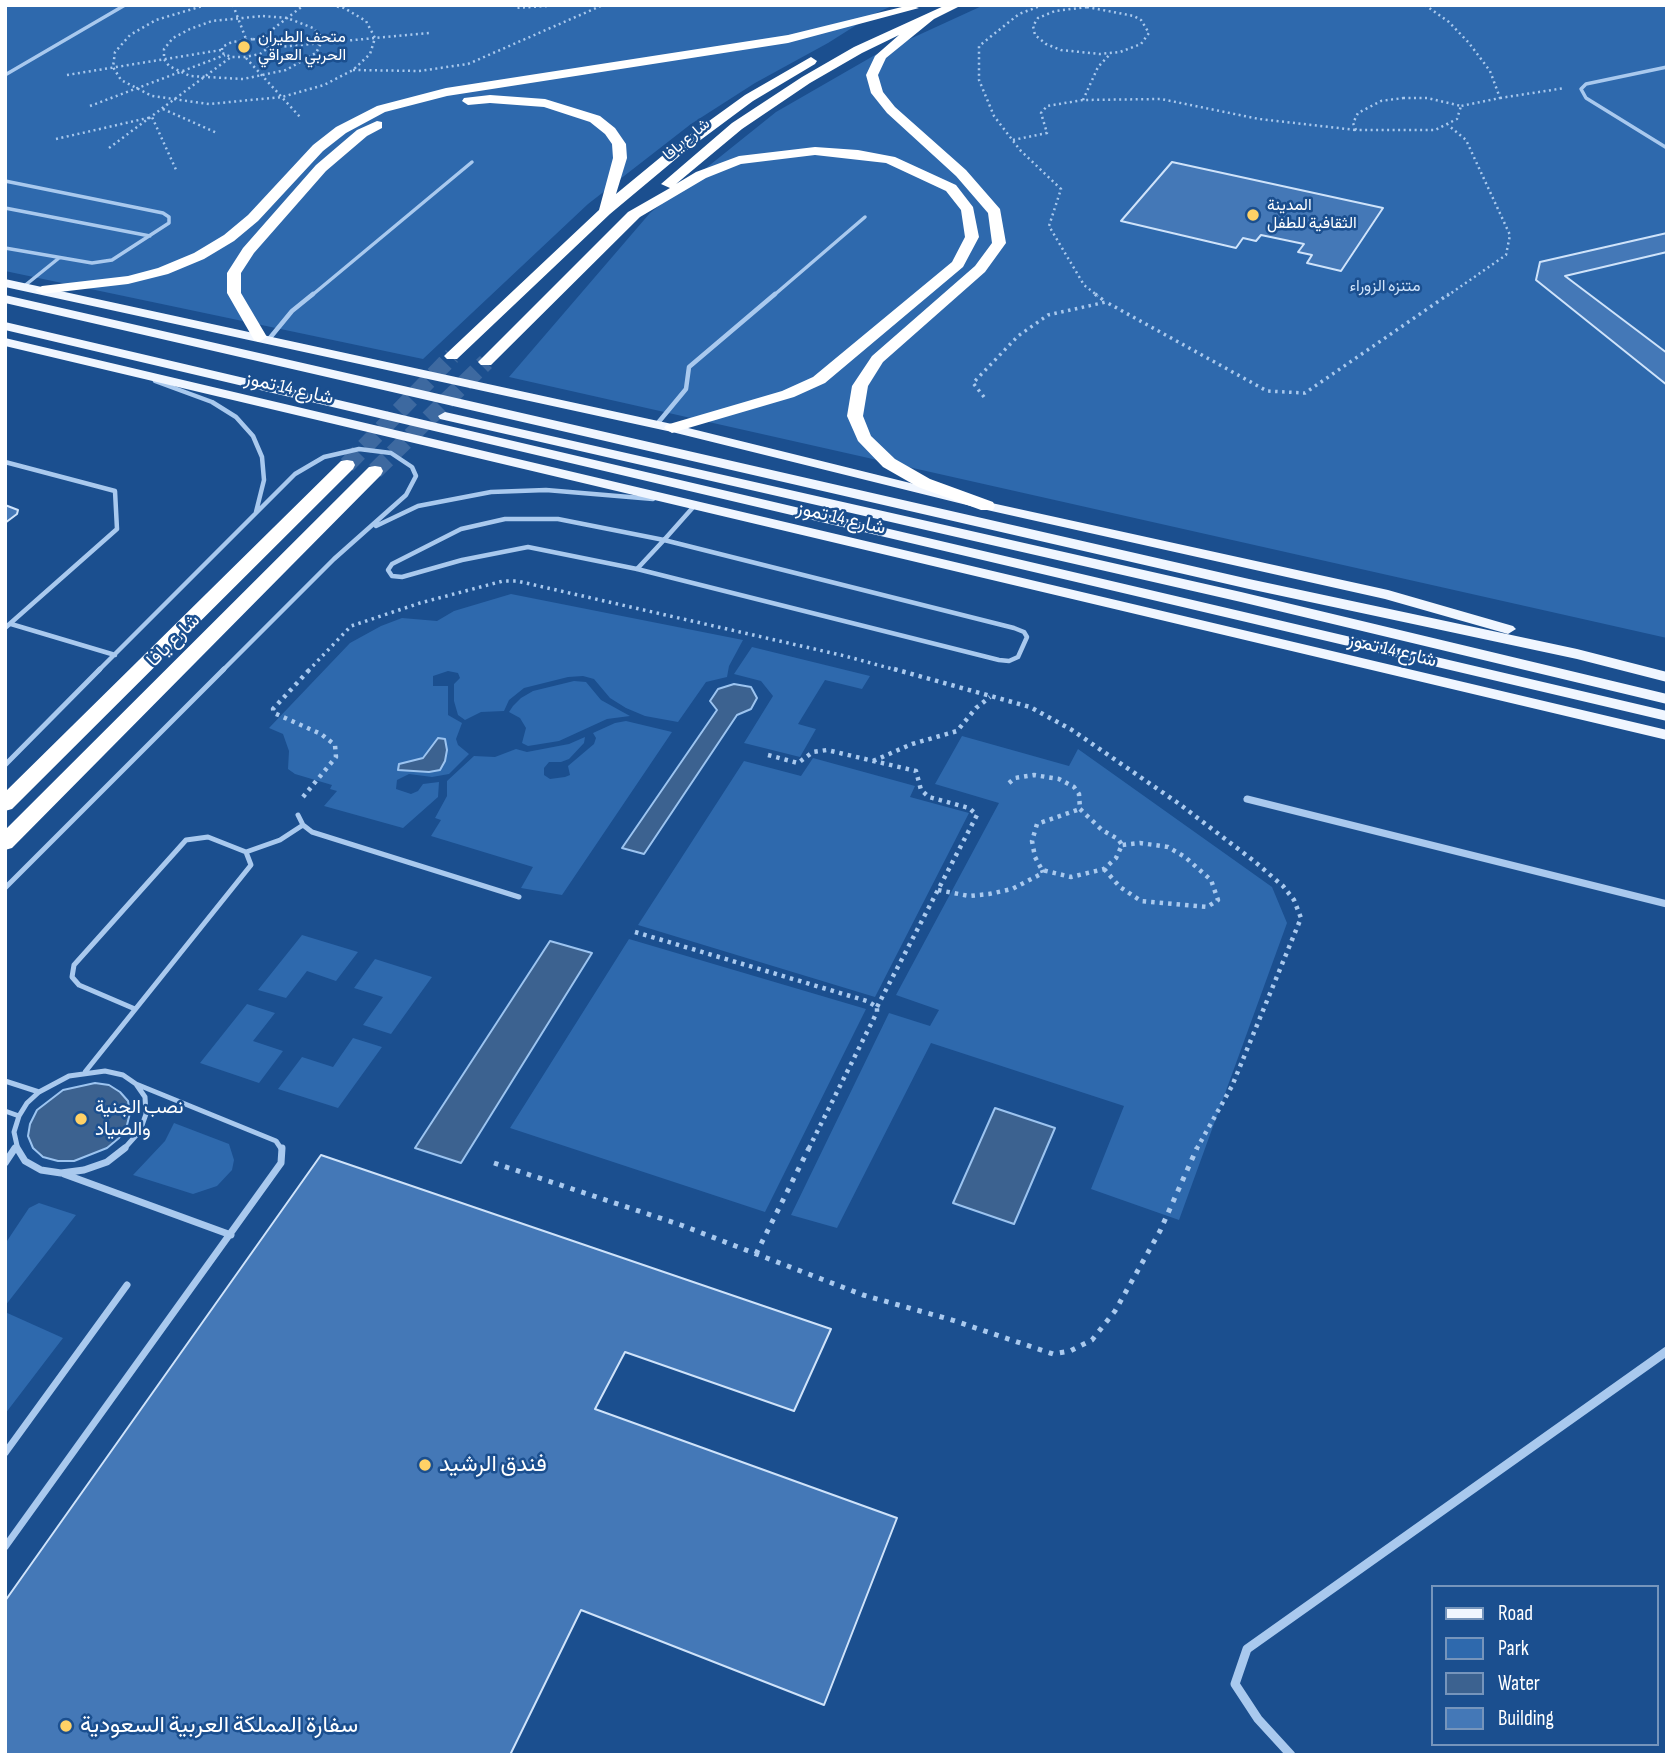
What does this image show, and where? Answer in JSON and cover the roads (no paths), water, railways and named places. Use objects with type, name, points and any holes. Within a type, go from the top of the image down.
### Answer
[{"type":"highway","name":"شارع يافا","points":[[486,362],[632,215],[705,150],[769,104],[858,50],[956,5]]},
{"type":"highway","name":"شارع يافا","points":[[452,356],[605,211],[678,150],[749,98],[840,44],[916,6]]},
{"type":"highway","points":[[42,290],[128,280],[163,271],[199,257],[229,238],[253,218],[326,142],[358,120],[381,109],[446,92],[788,39],[916,6]]},
{"type":"highway","points":[[935,13],[881,56],[872,75],[877,93],[891,110],[961,173],[995,212],[999,243],[980,269],[877,359],[860,386],[855,416],[864,438],[889,463],[924,483],[987,506]]},
{"type":"highway","points":[[264,338],[234,293],[234,273],[247,251],[321,168],[362,133],[386,120],[421,108],[490,99],[545,103],[595,119],[610,131],[619,144],[621,158],[605,211]]},
{"type":"highway","points":[[632,215],[701,175],[739,160],[815,150],[890,160],[919,171],[951,188],[968,210],[972,237],[958,264],[819,380],[788,394],[664,426]]},
{"type":"highway","name":"شارع يافا","points":[[5,804],[347,465]]},
{"type":"highway","name":"شارع يافا","points":[[5,843],[375,471]]},
{"type":"main road","points":[[5,283],[664,426],[987,506],[1426,604],[1577,654]]},
{"type":"main road","name":"شارع 14 تموز","points":[[5,299],[1235,581],[1577,654],[1667,677]]},
{"type":"main road","name":"شارع 14 تموز","points":[[5,314],[1268,603],[1667,699]]},
{"type":"main road","points":[[5,326],[1667,716]]},
{"type":"main road","name":"شارع 14 تموز","points":[[5,342],[1667,734]]},
{"type":"street","points":[[1667,67],[1586,84],[1581,89],[1586,98],[1667,148]]},
{"type":"street","points":[[1247,799],[1667,904]]},
{"type":"street","points":[[1291,1755],[1258,1719],[1235,1684],[1247,1649],[1667,1351]]},
{"type":"lane","points":[[5,75],[125,5]]},
{"type":"lane","points":[[264,338],[292,311],[472,162]]},
{"type":"lane","points":[[5,181],[163,213],[169,217],[169,223],[112,260],[92,262],[5,248]]},
{"type":"lane","points":[[5,208],[150,236]]},
{"type":"lane","points":[[664,426],[686,389],[689,367],[865,217]]},
{"type":"lane","points":[[23,287],[58,258]]},
{"type":"lane","points":[[136,373],[212,402],[236,417],[253,436],[262,457],[264,480],[254,515]]},
{"type":"lane","points":[[5,765],[295,474],[324,457],[359,449],[379,450],[404,459],[412,467],[416,476],[406,495],[356,540],[5,888]]},
{"type":"lane","points":[[5,462],[115,491],[117,529],[5,628]]},
{"type":"lane","points":[[356,540],[397,514],[436,501],[491,492],[546,490],[691,503]]},
{"type":"lane","points":[[637,569],[664,540],[691,503]]},
{"type":"lane","points":[[505,519],[558,519],[664,540],[1014,628],[1024,632],[1027,637],[1018,657],[1009,661],[999,660],[637,569],[528,547],[463,559],[402,577],[392,576],[388,570],[392,564],[461,529],[505,519]]},
{"type":"lane","points":[[11,624],[115,655]]},
{"type":"lane","points":[[298,815],[303,825],[312,832],[519,897]]},
{"type":"lane","points":[[135,1009],[79,985],[72,977],[74,965],[186,840],[208,837],[246,852],[280,840],[303,825]]},
{"type":"lane","points":[[85,1072],[251,865],[246,852]]},
{"type":"lane","points":[[5,1547],[231,1235],[281,1163],[282,1149],[276,1141],[136,1084],[123,1075],[105,1071],[69,1076],[39,1092],[19,1116],[14,1132],[16,1147],[25,1161],[41,1170],[61,1173],[231,1235]]},
{"type":"lane","points":[[5,1081],[39,1092]]},
{"type":"lane","points":[[61,1173],[84,1170],[107,1162],[126,1148],[140,1131],[146,1114],[145,1097],[136,1084]]},
{"type":"lane","points":[[5,1111],[19,1116]]},
{"type":"lane","points":[[5,1163],[16,1147]]},
{"type":"lane","points":[[5,1452],[127,1285]]},
{"type":"water","points":[[734,684],[751,687],[757,698],[751,709],[737,715],[644,854],[622,848],[717,710],[710,701],[718,689]]},
{"type":"water","points":[[438,738],[445,739],[447,750],[440,770],[398,770],[399,764],[423,758]]},
{"type":"water","points":[[550,941],[592,953],[461,1163],[415,1148]]},
{"type":"water","points":[[95,1083],[109,1085],[128,1101],[130,1113],[119,1138],[107,1148],[74,1161],[43,1157],[33,1148],[28,1136],[37,1110],[63,1090]]},
{"type":"water","points":[[995,1108],[1055,1128],[1014,1224],[953,1203]]},
{"type":"tunnel","points":[[347,465],[452,356]]},
{"type":"tunnel","points":[[375,471],[486,362]]},
{"type":"place","name":"متحف الطيران الحربي العراقي","points":[[244,47]]},
{"type":"place","name":"المدينة الثقافية للطفل","points":[[1253,215]]},
{"type":"place","name":"نصب الجنية والصياد","points":[[81,1119]]},
{"type":"place","name":"فندق الرشيد","points":[[425,1465]]},
{"type":"place","name":"سفارة المملكة العربية السعودية","points":[[66,1726]]},
{"type":"park label","name":"متنزه الزوراء","points":[[1385,287]]}]
